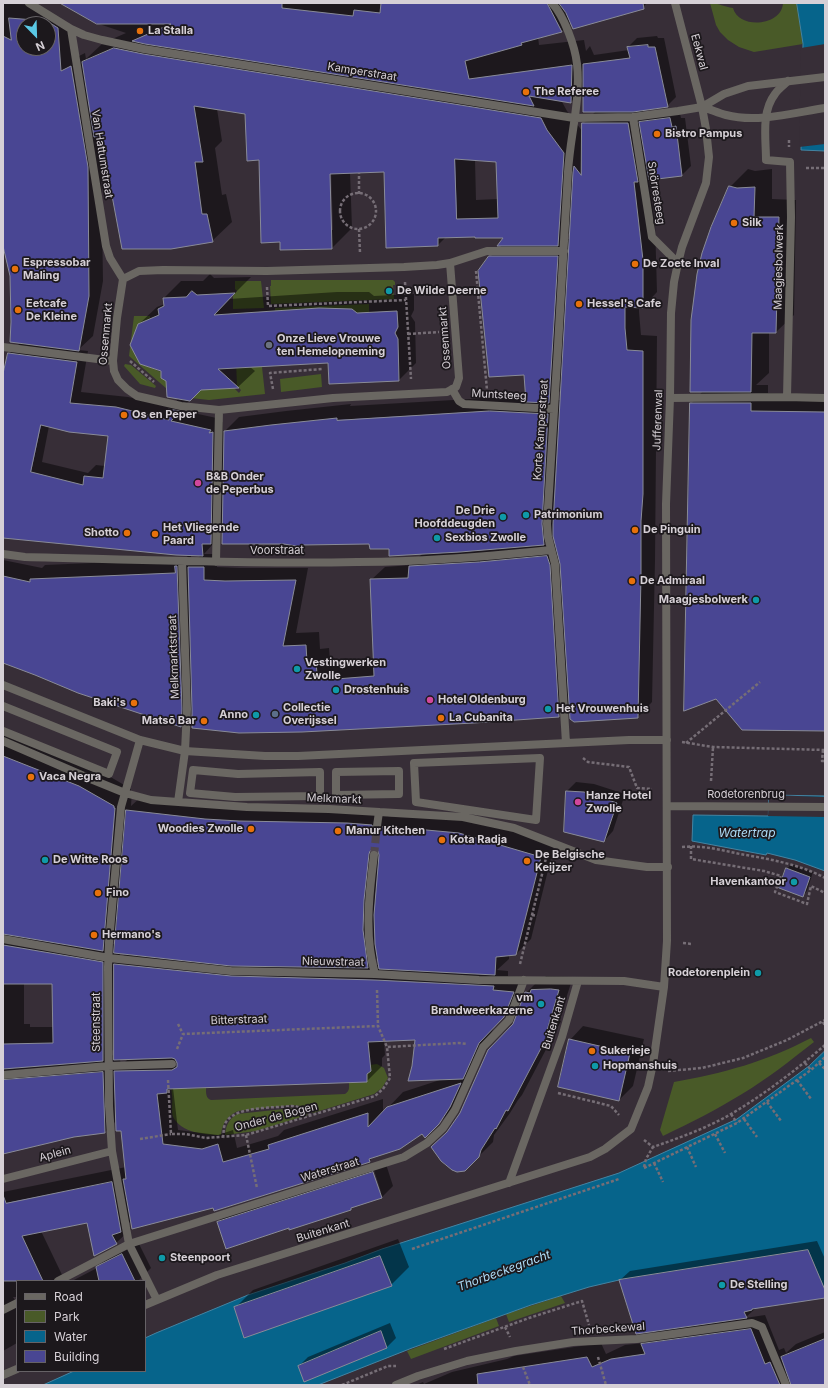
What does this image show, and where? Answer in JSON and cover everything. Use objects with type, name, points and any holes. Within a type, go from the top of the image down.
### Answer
[{"type":"street","name":"Kamperstraat","points":[[29,3],[71,29],[102,40],[144,49],[574,118],[633,116],[702,107]]},
{"type":"street","name":"Korte Kamperstraat","points":[[552,3],[557,10],[574,51],[577,65],[577,102],[569,152],[547,524],[548,537],[555,564],[566,743]]},
{"type":"street","name":"Eekwal","points":[[675,3],[702,107]]},
{"type":"street","name":"Van Hattumstraat","points":[[71,29],[106,246],[110,258],[123,279]]},
{"type":"street","points":[[702,107],[724,94],[748,86],[825,77]]},
{"type":"street","points":[[766,116],[769,103],[775,94],[788,81]]},
{"type":"street","points":[[702,107],[726,115],[749,117],[825,108]]},
{"type":"street","name":"Jufferenwal","points":[[667,740],[666,504],[670,398],[671,307],[678,263],[702,196],[708,168],[708,145],[702,107]]},
{"type":"street","name":"Snörresteeg","points":[[633,116],[652,237],[678,263]]},
{"type":"street","name":"Maagjesbolwerk","points":[[766,116],[766,160],[790,162],[791,217],[787,397]]},
{"type":"street","points":[[123,279],[138,271],[266,271],[404,267],[450,263],[487,251],[564,251]]},
{"type":"street","name":"Ossenmarkt","points":[[123,279],[117,318],[113,361],[114,371],[118,380],[137,396],[181,406],[219,410],[333,398],[447,392],[456,387],[459,378],[450,263]]},
{"type":"street","points":[[3,347],[113,361]]},
{"type":"street","name":"Muntsteeg","points":[[452,389],[459,401],[464,404],[554,409]]},
{"type":"street","points":[[670,398],[825,398]]},
{"type":"street","points":[[216,562],[219,410]]},
{"type":"street","name":"Voorstraat","points":[[3,554],[25,557],[200,562],[405,561],[551,550]]},
{"type":"street","name":"Melkmarktstraat","points":[[178,802],[185,751],[187,709],[182,561]]},
{"type":"street","points":[[3,685],[140,740],[185,751],[265,756],[298,756],[566,743],[667,740],[667,941],[664,987],[651,1072]]},
{"type":"street","points":[[3,706],[117,752],[109,774],[3,731]]},
{"type":"street","name":"Steenstraat","points":[[140,740],[122,806],[109,958],[108,1106],[112,1151],[129,1244],[157,1300]]},
{"type":"street","name":"Melkmarkt","points":[[3,741],[125,793],[151,800],[248,807],[329,809],[463,817],[514,828],[550,841],[572,852],[596,860],[646,867],[668,867]]},
{"type":"street","points":[[540,758],[536,820],[416,802],[414,763],[540,758]]},
{"type":"street","points":[[193,770],[238,774],[320,772],[320,796],[235,797],[190,793],[193,770]]},
{"type":"street","points":[[399,771],[399,794],[336,795],[336,772],[399,771]]},
{"type":"street","name":"Rodetorenbrug","points":[[667,806],[825,807]]},
{"type":"street","points":[[377,826],[379,812]]},
{"type":"street","points":[[374,855],[369,898],[370,957],[375,974]]},
{"type":"street","name":"Nieuwstraat","points":[[3,939],[109,958],[232,971],[375,974],[479,980],[624,981],[664,987]]},
{"type":"street","name":"Waterstraat","points":[[60,1280],[129,1244],[404,1157],[427,1143],[444,1128],[455,1110],[483,1046],[510,1020],[520,980]]},
{"type":"street","name":"Buitenkant","points":[[509,1183],[562,1037],[578,981]]},
{"type":"street","points":[[3,1075],[108,1066],[172,1064]]},
{"type":"street","name":"Buitenkant","points":[[146,1306],[217,1275],[590,1158],[605,1149],[631,1129],[648,1087],[651,1072]]},
{"type":"street","name":"Aplein","points":[[3,1179],[112,1151]]},
{"type":"street","points":[[3,1310],[16,1304]]},
{"type":"street","name":"Thorbeckewal","points":[[396,1385],[418,1376],[467,1361],[566,1343],[637,1339],[752,1323],[762,1327],[786,1385]]},
{"type":"street","points":[[3,1375],[16,1368]]},
{"type":"path","points":[[359,173],[359,194]]},
{"type":"path","points":[[353,194],[359,194],[370,198],[374,203],[376,214],[374,220],[370,224],[365,228],[359,229],[349,226],[342,218],[341,212],[342,206],[348,197],[353,194]]},
{"type":"path","points":[[359,229],[360,248]]},
{"type":"path","points":[[472,255],[476,271],[488,406]]},
{"type":"path","points":[[404,267],[412,394]]},
{"type":"path","points":[[266,271],[268,306],[406,300]]},
{"type":"path","points":[[408,334],[456,332]]},
{"type":"path","points":[[127,358],[157,385]]},
{"type":"path","points":[[275,403],[270,373],[322,369]]},
{"type":"path","points":[[686,743],[760,682]]},
{"type":"path","points":[[667,740],[713,747],[824,750],[822,760],[825,761]]},
{"type":"path","points":[[566,743],[588,762],[629,767],[637,788],[656,790],[667,806]]},
{"type":"path","points":[[711,781],[713,747]]},
{"type":"path","points":[[520,980],[532,915],[550,841]]},
{"type":"path","points":[[668,847],[691,846],[712,848],[781,862],[802,868],[825,878]]},
{"type":"path","points":[[691,846],[691,859],[764,871],[781,876],[775,892],[807,904],[811,886],[825,893]]},
{"type":"path","points":[[532,915],[536,916]]},
{"type":"path","points":[[375,974],[377,985],[378,1026],[387,1047],[459,1043],[483,1046]]},
{"type":"path","points":[[651,1072],[702,1068],[743,1058],[787,1040],[824,1021],[825,1026]]},
{"type":"path","points":[[171,1134],[168,1072],[183,1034],[178,1024]]},
{"type":"path","name":"Bitterstraat","points":[[183,1034],[378,1026]]},
{"type":"path","points":[[825,1045],[805,1063],[731,1114],[689,1134],[653,1147],[646,1159],[644,1168],[744,1119],[811,1070],[825,1057]]},
{"type":"path","name":"Onder de Bogen","points":[[140,1139],[171,1134],[186,1134],[206,1138],[223,1138],[246,1135],[375,1096],[384,1089],[390,1078],[387,1047]]},
{"type":"path","points":[[805,1063],[811,1070]]},
{"type":"path","points":[[819,1063],[825,1069]]},
{"type":"path","points":[[797,1080],[811,1099]]},
{"type":"path","points":[[544,1089],[611,1106],[631,1129],[653,1147]]},
{"type":"path","points":[[767,1102],[781,1121]]},
{"type":"path","points":[[223,1138],[225,1123],[228,1119],[232,1115],[244,1110],[299,1106],[311,1116]]},
{"type":"path","points":[[731,1114],[737,1123]]},
{"type":"path","points":[[744,1119],[757,1137]]},
{"type":"path","points":[[715,1134],[725,1153]]},
{"type":"path","points":[[246,1135],[254,1180],[261,1202]]},
{"type":"path","points":[[687,1147],[696,1168]]},
{"type":"path","points":[[654,1163],[663,1182]]},
{"type":"path","points":[[412,1250],[619,1179]]},
{"type":"path","points":[[443,1349],[582,1301],[588,1323]]},
{"type":"path","points":[[505,1327],[509,1334]]},
{"type":"path","points":[[593,1341],[606,1385]]},
{"type":"path","points":[[599,1358],[605,1357]]},
{"type":"path","points":[[342,1385],[351,1383],[388,1366],[400,1365]]},
{"type":"green space","points":[[710,3],[733,8],[737,15],[743,20],[760,22],[776,17],[781,11],[783,3],[797,3],[803,44],[754,52],[739,47],[728,40],[720,32],[716,25]]},
{"type":"green space","points":[[271,280],[393,280],[395,282],[395,285],[393,285],[394,299],[271,304]]},
{"type":"green space","points":[[235,281],[261,281],[264,308],[233,309],[233,296],[237,291],[235,289]]},
{"type":"green space","points":[[369,304],[369,312],[354,313],[355,311],[352,309],[349,313],[275,316],[275,308]]},
{"type":"green space","points":[[134,316],[150,316],[150,319],[158,319],[146,320],[135,333],[136,356],[149,367],[161,372],[161,377],[166,381],[167,389],[129,356]]},
{"type":"green space","points":[[236,362],[262,367],[265,394],[209,400],[191,398],[201,390],[234,388],[239,393],[241,390],[237,386]]},
{"type":"green space","points":[[125,364],[131,365],[156,386],[155,388],[140,384],[124,366]]},
{"type":"green space","points":[[321,374],[322,387],[281,392],[280,379]]},
{"type":"green space","points":[[811,1038],[814,1042],[751,1088],[713,1111],[663,1136],[660,1130],[674,1082],[744,1066],[777,1054]]},
{"type":"green space","points":[[377,1064],[384,1068],[388,1078],[382,1088],[374,1094],[313,1113],[302,1106],[291,1105],[238,1111],[231,1115],[226,1121],[221,1135],[201,1134],[188,1130],[182,1127],[173,1117],[169,1073],[186,1077],[187,1089],[206,1088],[207,1096],[211,1100],[345,1094],[347,1093],[349,1083],[367,1082],[367,1074],[371,1071],[369,1065]]},
{"type":"green space","points":[[293,1108],[303,1111],[308,1115],[256,1131],[225,1135],[228,1123],[237,1114]]},
{"type":"green space","points":[[561,1296],[565,1303],[509,1322],[506,1314]]},
{"type":"green space","points":[[496,1318],[499,1326],[411,1359],[407,1351]]},
{"type":"water","points":[[797,3],[825,3],[825,151],[801,150],[803,44]]},
{"type":"water","name":"Watertrap","points":[[769,795],[825,796],[825,871],[795,860],[767,853],[766,855],[692,841],[693,815],[768,816]]},
{"type":"water","name":"Thorbeckegracht","points":[[825,1051],[825,1290],[808,1250],[619,1280],[589,1287],[531,1305],[412,1348],[318,1385],[43,1385],[72,1372],[146,1372],[146,1338],[248,1295],[345,1263],[382,1249],[619,1173],[737,1119],[809,1066]]},
{"type":"pier","points":[[825,44],[825,144],[799,147],[801,48]]},
{"type":"pier","points":[[769,795],[825,797],[825,817],[768,816]]},
{"type":"building","points":[[60,3],[282,3],[282,8],[353,16],[354,10],[380,13],[381,3],[547,3],[562,32],[521,43],[522,45],[465,61],[469,79],[572,65],[571,103],[529,96],[534,106],[145,44],[132,41],[171,24],[97,24]]},
{"type":"building","points":[[559,3],[643,3],[644,9],[573,29],[566,13]]},
{"type":"building","points":[[9,18],[16,19],[16,56],[56,56],[56,27],[58,28],[61,71],[71,66],[88,167],[89,296],[79,351],[10,342],[10,276],[3,246],[3,36],[11,40]]},
{"type":"building","points":[[648,45],[648,47],[655,47],[668,107],[633,112],[583,112],[583,64],[630,58],[627,47]]},
{"type":"building","points":[[114,48],[143,54],[541,118],[547,130],[564,153],[558,246],[497,246],[503,238],[475,237],[438,238],[438,246],[386,248],[384,172],[330,174],[332,249],[280,250],[280,242],[261,243],[259,160],[247,161],[245,114],[194,106],[203,162],[195,162],[202,214],[207,214],[213,242],[171,249],[122,249],[101,137],[94,137],[82,62]],"holes":[[[455,159],[496,162],[498,218],[457,219]]]},
{"type":"building","points":[[670,118],[672,127],[676,126],[682,176],[649,180],[639,122]]},
{"type":"building","points":[[582,123],[628,123],[638,182],[634,182],[643,260],[643,308],[625,307],[625,328],[627,350],[643,351],[643,494],[641,521],[638,718],[574,722],[570,719],[560,564],[553,536],[553,524],[573,172],[574,166],[581,175]]},
{"type":"building","points":[[729,186],[737,188],[755,187],[754,217],[779,217],[776,333],[752,333],[751,392],[690,392],[691,320],[697,274],[702,253],[711,227]]},
{"type":"building","points":[[489,256],[558,256],[549,403],[526,402],[524,375],[489,377],[478,271]]},
{"type":"building","name":"Onze Lieve Vrouwe ten Hemelopneming","points":[[192,291],[197,295],[235,293],[214,315],[319,308],[352,309],[357,313],[397,311],[398,327],[395,333],[398,339],[399,381],[329,384],[328,363],[218,369],[239,388],[201,390],[190,401],[167,397],[166,381],[161,378],[161,371],[140,364],[130,345],[138,324],[159,315],[158,309],[164,306],[163,298],[186,297]]},
{"type":"building","points":[[8,353],[77,362],[70,403],[116,407],[169,420],[168,409],[180,411],[171,421],[211,430],[209,433],[213,432],[211,544],[202,544],[203,556],[176,555],[3,538],[3,374]],"holes":[[[41,425],[69,432],[108,436],[103,478],[84,476],[83,485],[31,472]]]},
{"type":"building","name":"Maagjesbolwerk","points":[[690,403],[751,403],[751,411],[825,412],[825,731],[742,730],[716,699],[684,711]]},
{"type":"building","points":[[490,411],[548,414],[542,524],[544,545],[389,556],[389,549],[370,549],[369,544],[302,545],[302,547],[284,544],[222,544],[224,431],[337,418],[337,420]]},
{"type":"building","points":[[547,556],[550,565],[559,717],[302,732],[239,733],[192,728],[188,567],[204,567],[204,580],[296,580],[283,646],[306,645],[307,662],[316,661],[317,674],[336,673],[336,679],[374,676],[370,579],[408,578],[409,566]]},
{"type":"building","points":[[175,566],[177,566],[182,709],[181,727],[78,693],[3,663],[3,576],[30,582],[30,579],[175,573]]},
{"type":"building","points":[[3,756],[79,786],[114,806],[103,951],[3,934]]},
{"type":"building","points":[[566,791],[584,792],[617,803],[604,842],[564,832]]},
{"type":"building","points":[[126,810],[205,819],[372,825],[373,830],[377,831],[381,830],[383,826],[459,833],[541,857],[516,955],[496,957],[495,975],[379,969],[375,944],[374,915],[379,855],[378,851],[374,850],[370,851],[369,854],[364,900],[363,930],[368,968],[231,966],[114,953]]},
{"type":"building","name":"Havenkantoor","points":[[786,868],[810,877],[803,897],[779,888]]},
{"type":"building","points":[[3,945],[103,962],[103,1061],[3,1069],[3,1044],[53,1043],[52,984],[3,984]]},
{"type":"building","points":[[114,964],[231,976],[375,980],[494,986],[493,990],[514,992],[504,1017],[479,1043],[463,1079],[408,1081],[412,1066],[415,1040],[368,1042],[371,1071],[367,1074],[367,1082],[167,1089],[167,1093],[157,1094],[163,1144],[202,1149],[218,1144],[223,1162],[269,1149],[268,1145],[368,1113],[368,1127],[387,1107],[461,1083],[450,1107],[439,1124],[425,1138],[422,1134],[400,1149],[369,1159],[370,1162],[214,1211],[213,1208],[132,1229],[123,1179],[126,1179],[121,1131],[116,1131],[114,1071],[172,1070],[177,1067],[177,1063],[175,1059],[172,1058],[114,1060]]},
{"type":"building","points":[[531,990],[559,990],[546,1034],[548,1035],[508,1111],[506,1110],[496,1129],[495,1128],[481,1150],[479,1157],[465,1171],[457,1172],[452,1170],[441,1161],[431,1147],[447,1132],[460,1113],[488,1050],[513,1024],[525,992],[530,993]]},
{"type":"building","name":"Hopmanshuis","points":[[569,1039],[630,1053],[619,1101],[558,1087]]},
{"type":"building","points":[[103,1072],[105,1133],[74,1137],[3,1154],[3,1080]]},
{"type":"building","points":[[373,1172],[382,1198],[351,1208],[351,1210],[289,1230],[289,1228],[226,1249],[217,1222]]},
{"type":"building","points":[[112,1182],[121,1232],[112,1235],[117,1244],[94,1256],[87,1223],[22,1236],[43,1280],[3,1281],[3,1195],[6,1203]]},
{"type":"building","name":"De Stelling","points":[[808,1250],[825,1290],[825,1298],[752,1309],[744,1312],[747,1318],[636,1334],[619,1280]]},
{"type":"building","points":[[122,1254],[135,1280],[99,1280],[96,1267]]},
{"type":"building","points":[[380,1256],[392,1286],[244,1338],[234,1307]]},
{"type":"building","points":[[751,1329],[765,1364],[770,1362],[780,1385],[478,1385],[477,1374],[587,1357],[592,1367],[611,1359],[645,1354],[641,1344]]},
{"type":"building","points":[[381,1331],[387,1348],[304,1382],[298,1366]]},
{"type":"building","points":[[825,1339],[825,1385],[791,1385],[781,1357]]},
{"type":"tunnel","points":[[374,855],[377,826]]},
{"type":"place","name":"La Stalla","points":[[140,31]]},
{"type":"place","name":"The Referee","points":[[526,92]]},
{"type":"place","name":"Bistro Pampus","points":[[657,134]]},
{"type":"place","name":"Silk","points":[[734,223]]},
{"type":"place","name":"De Zoete Inval","points":[[635,264]]},
{"type":"place","name":"Espressobar Maling","points":[[15,269]]},
{"type":"place","name":"De Wilde Deerne","points":[[389,291]]},
{"type":"place","name":"Hessel's Cafe","points":[[579,304]]},
{"type":"place","name":"Eetcafe De Kleine","points":[[18,310]]},
{"type":"place","name":"Onze Lieve Vrouwe ten Hemelopneming","points":[[269,345]]},
{"type":"place","name":"Os en Peper","points":[[124,415]]},
{"type":"place","name":"B&B Onder de Peperbus","points":[[198,483]]},
{"type":"place","name":"Patrimonium","points":[[526,515]]},
{"type":"place","name":"De Drie Hoofddeugden","points":[[503,517]]},
{"type":"place","name":"De Pinguin","points":[[635,530]]},
{"type":"place","name":"Shotto","points":[[127,533]]},
{"type":"place","name":"Het Vliegende Paard","points":[[155,534]]},
{"type":"place","name":"Sexbios Zwolle","points":[[437,538]]},
{"type":"place","name":"De Admiraal","points":[[632,581]]},
{"type":"place","name":"Maagjesbolwerk","points":[[756,600]]},
{"type":"place","name":"Vestingwerken Zwolle","points":[[297,669]]},
{"type":"place","name":"Drostenhuis","points":[[336,690]]},
{"type":"place","name":"Hotel Oldenburg","points":[[430,700]]},
{"type":"place","name":"Baki's","points":[[134,703]]},
{"type":"place","name":"Het Vrouwenhuis","points":[[548,709]]},
{"type":"place","name":"Collectie Overijssel","points":[[275,714]]},
{"type":"place","name":"Anno","points":[[256,715]]},
{"type":"place","name":"La Cubanita","points":[[441,718]]},
{"type":"place","name":"Matsō Bar","points":[[204,721]]},
{"type":"place","name":"Vaca Negra","points":[[31,777]]},
{"type":"place","name":"Hanze Hotel Zwolle","points":[[578,802]]},
{"type":"place","name":"Woodies Zwolle","points":[[251,829]]},
{"type":"place","name":"Manur Kitchen","points":[[338,831]]},
{"type":"place","name":"Kota Radja","points":[[442,840]]},
{"type":"place","name":"De Witte Roos","points":[[45,860]]},
{"type":"place","name":"De Belgische Keijzer","points":[[527,861]]},
{"type":"place","name":"Havenkantoor","points":[[794,882]]},
{"type":"place","name":"Fino","points":[[98,893]]},
{"type":"place","name":"Hermano's","points":[[94,935]]},
{"type":"place","name":"Rodetorenplein","points":[[758,973]]},
{"type":"place","name":"vm Brandweerkazerne","points":[[541,1004]]},
{"type":"place","name":"Sukerieje","points":[[592,1051]]},
{"type":"place","name":"Hopmanshuis","points":[[595,1066]]},
{"type":"place","name":"Steenpoort","points":[[162,1258]]},
{"type":"place","name":"De Stelling","points":[[722,1285]]}]
